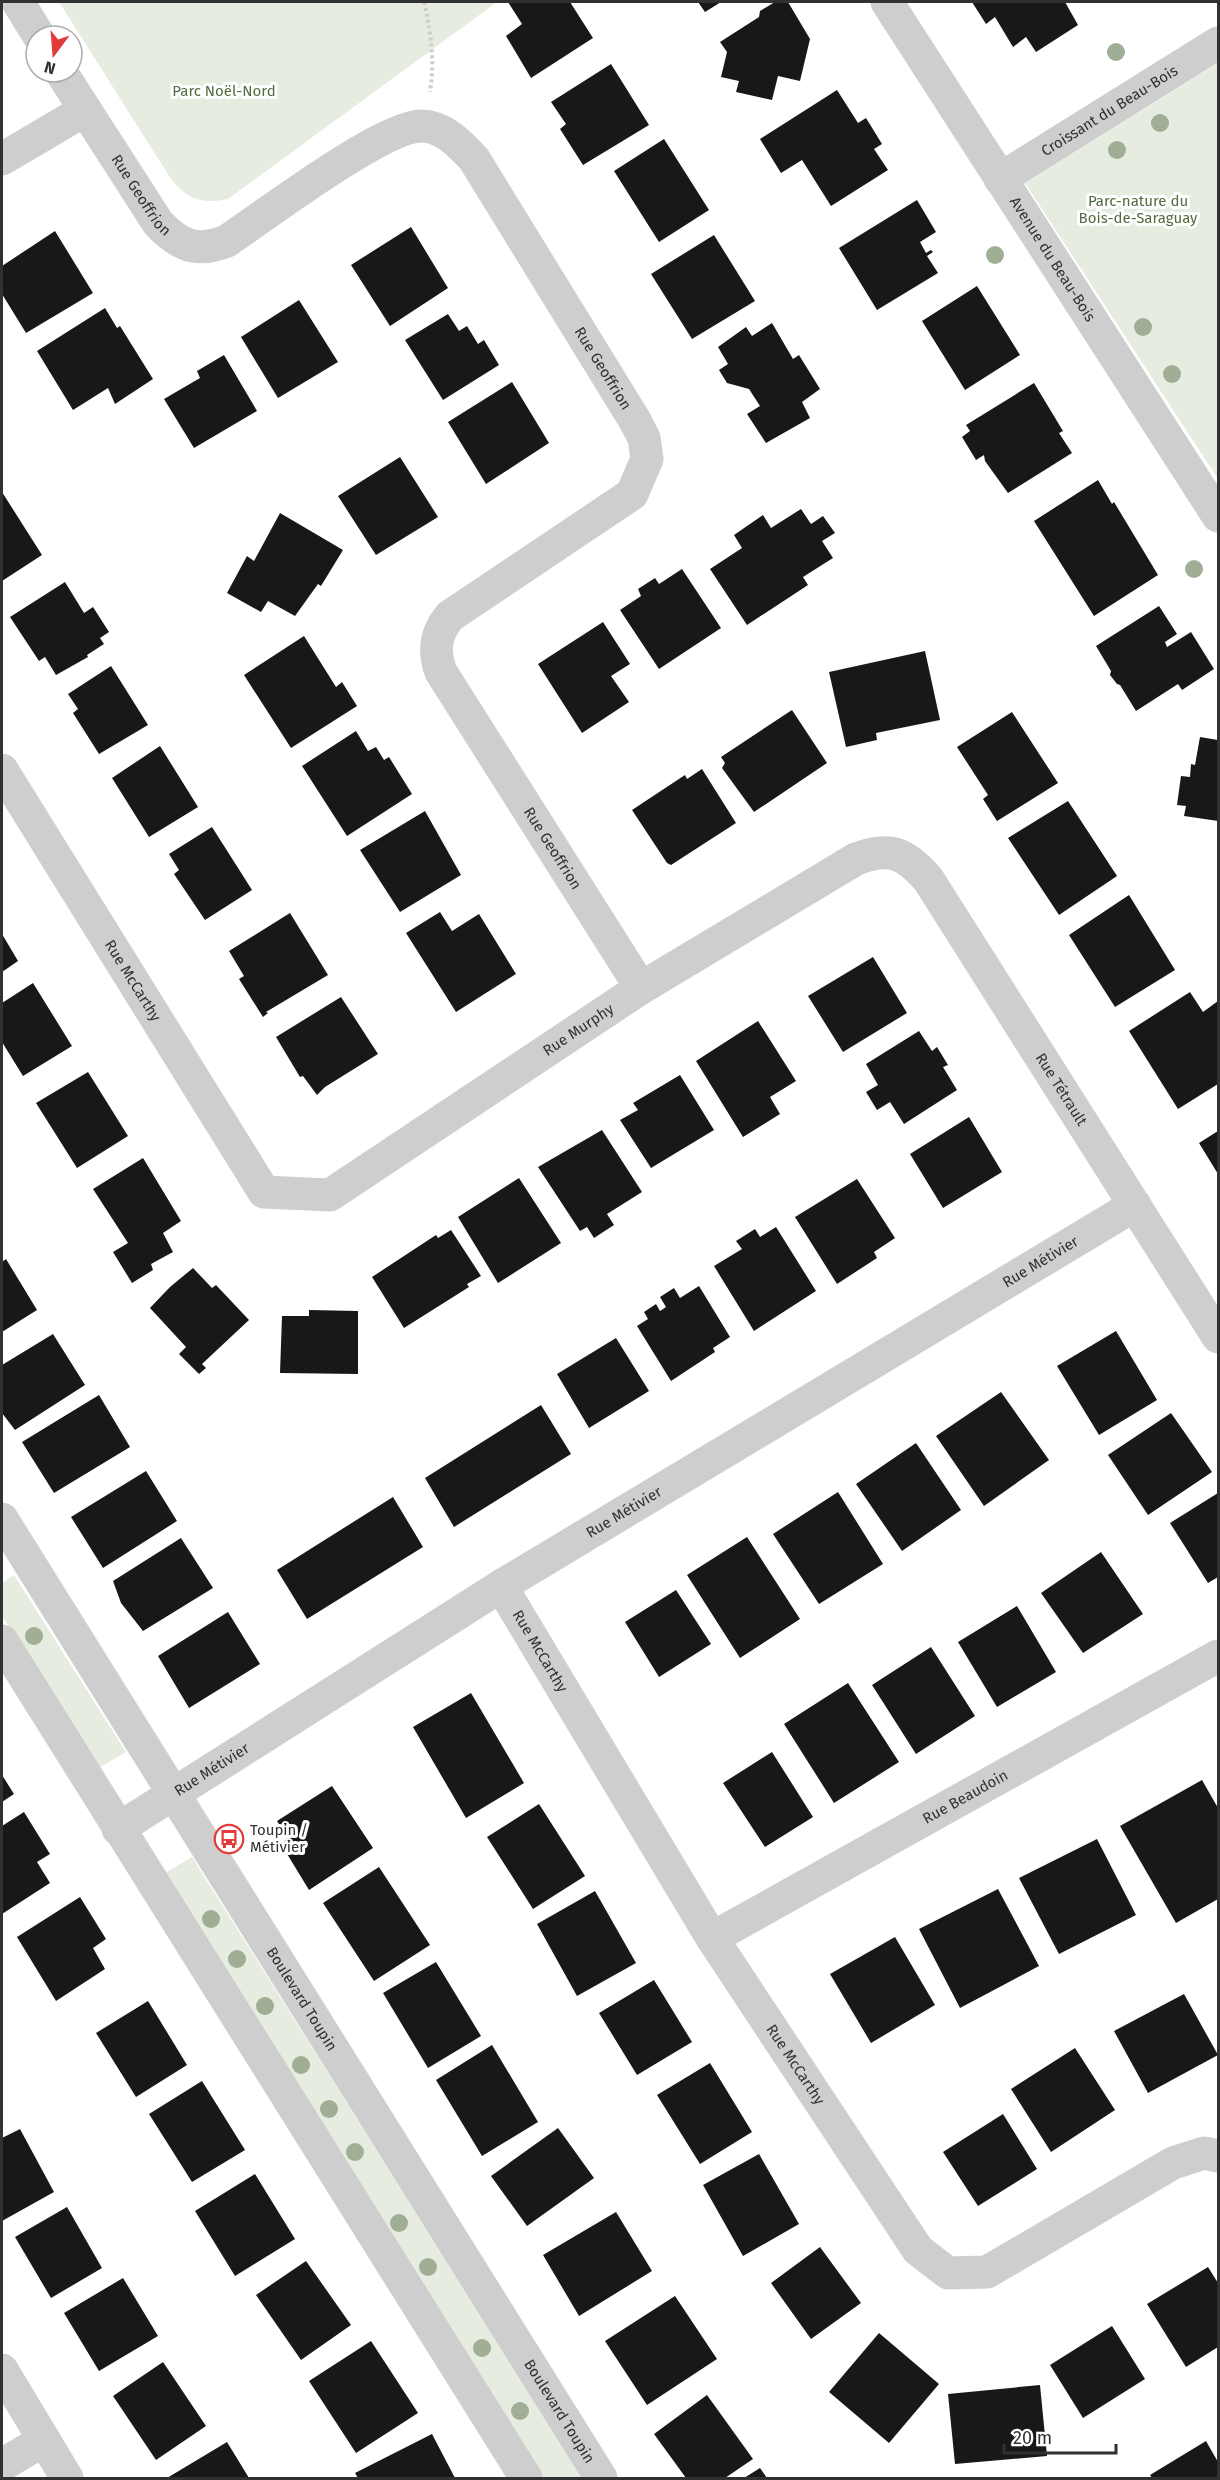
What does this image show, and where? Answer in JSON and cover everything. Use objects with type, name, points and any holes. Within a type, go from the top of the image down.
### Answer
[{"type":"street","points":[[18,2],[32,24]]},
{"type":"street","name":"Avenue du Beau-Bois","points":[[887,2],[1218,516]]},
{"type":"street","name":"Croissant du Beau-Bois","points":[[1000,179],[1218,43]]},
{"type":"street","name":"Rue Geoffrion","points":[[69,84],[158,223],[172,238],[190,246],[210,248],[227,241],[375,142],[407,127],[424,126],[452,138],[474,159],[634,419],[644,438],[646,459],[632,494],[450,616],[441,628],[436,644],[436,658],[441,672],[641,988]]},
{"type":"street","points":[[2,159],[85,110]]},
{"type":"street","name":"Rue McCarthy","points":[[2,770],[13,815],[264,1192]]},
{"type":"street","name":"Rue Murphy","points":[[264,1192],[330,1196],[641,988],[856,858],[873,852],[893,852]]},
{"type":"street","name":"Rue Tétrault","points":[[893,852],[913,862],[928,879],[1218,1336]]},
{"type":"street","name":"Rue Métivier","points":[[118,1829],[501,1586],[1135,1205]]},
{"type":"street","name":"Boulevard Toupin","points":[[2,1519],[601,2478]]},
{"type":"street","name":"Rue McCarthy","points":[[501,1586],[712,1938],[918,2250],[948,2273],[987,2272],[1173,2163],[1204,2153],[1218,2156]]},
{"type":"street","points":[[2,1641],[526,2478]]},
{"type":"street","name":"Rue Beaudoin","points":[[712,1938],[1218,1656]]},
{"type":"street","points":[[2,2370],[67,2478]]},
{"type":"street","points":[[2,2465],[44,2440]]},
{"type":"path","points":[[424,2],[430,27],[433,71],[424,126]]},
{"type":"green space","name":"Parc Noël-Nord","points":[[59,2],[497,2],[228,199],[211,201],[189,196],[171,179],[84,42],[84,24],[73,24]]},
{"type":"green space","name":"Parc-nature du Bois-de-Saraguay","points":[[1218,63],[1218,479],[1025,183]]},
{"type":"green space","points":[[14,1575],[126,1752],[97,1769],[2,1616],[2,1583]]},
{"type":"green space","points":[[192,1857],[583,2478],[542,2478],[163,1874]]},
{"type":"building","points":[[508,2],[570,2],[593,38],[531,78],[506,36],[522,24]]},
{"type":"building","points":[[698,2],[721,2],[705,12]]},
{"type":"building","points":[[775,2],[788,2],[810,39],[800,81],[778,76],[772,100],[736,92],[739,81],[721,77],[727,52],[720,42],[759,17],[760,11]]},
{"type":"building","points":[[972,2],[1065,2],[1078,25],[1036,52],[1026,37],[1013,47],[995,17],[986,24]]},
{"type":"building","points":[[611,64],[649,125],[583,165],[560,129],[566,124],[551,102]]},
{"type":"building","points":[[837,90],[858,123],[866,118],[882,144],[874,149],[888,170],[831,206],[802,160],[781,173],[760,139]]},
{"type":"building","points":[[664,139],[709,210],[659,242],[614,171]]},
{"type":"building","points":[[917,200],[936,232],[920,242],[926,253],[931,250],[933,252],[927,256],[938,273],[877,310],[839,248]]},
{"type":"building","points":[[411,227],[448,288],[390,326],[351,265]]},
{"type":"building","points":[[55,231],[93,293],[26,333],[2,294],[2,266]]},
{"type":"building","points":[[714,235],[755,301],[692,339],[651,274]]},
{"type":"building","points":[[977,286],[1020,355],[965,390],[922,321]]},
{"type":"building","points":[[299,300],[338,362],[278,398],[241,337]]},
{"type":"building","points":[[105,308],[117,328],[120,326],[153,379],[115,404],[108,388],[73,410],[37,351]]},
{"type":"building","points":[[448,314],[459,331],[467,326],[478,344],[484,340],[499,365],[443,400],[405,340]]},
{"type":"building","points":[[772,323],[793,359],[799,355],[820,389],[802,402],[810,418],[766,443],[747,414],[760,406],[749,389],[727,383],[719,370],[728,364],[718,347],[746,327],[752,336]]},
{"type":"building","points":[[224,355],[257,411],[194,448],[164,399],[200,378],[197,371]]},
{"type":"building","points":[[512,382],[549,443],[486,484],[448,422]]},
{"type":"building","points":[[1034,383],[1063,431],[1059,433],[1072,453],[1008,493],[985,461],[984,455],[976,460],[962,437],[970,431],[966,425]]},
{"type":"building","points":[[400,457],[438,517],[376,555],[338,496]]},
{"type":"building","points":[[1098,480],[1158,575],[1094,616],[1034,521]]},
{"type":"building","points":[[2,492],[42,555],[2,581]]},
{"type":"building","points":[[801,509],[811,524],[823,516],[835,533],[822,541],[833,558],[803,577],[808,585],[747,625],[710,569],[742,548],[734,535],[763,515],[771,528]]},
{"type":"building","points":[[280,513],[343,550],[321,586],[318,584],[295,616],[268,601],[261,612],[227,593],[247,556],[254,561]]},
{"type":"building","points":[[682,569],[721,628],[659,669],[620,610],[641,596],[638,589],[655,578],[659,584]]},
{"type":"building","points":[[65,582],[84,613],[93,607],[109,632],[100,638],[104,644],[87,655],[88,657],[56,675],[45,657],[39,661],[10,617]]},
{"type":"building","points":[[1159,606],[1177,634],[1165,642],[1167,647],[1191,632],[1214,669],[1182,690],[1178,684],[1136,711],[1120,685],[1110,675],[1111,671],[1096,646]]},
{"type":"building","points":[[603,622],[630,664],[611,676],[629,702],[582,733],[538,664]]},
{"type":"building","points":[[304,636],[336,687],[342,682],[357,706],[291,748],[244,675]]},
{"type":"building","points":[[925,651],[940,720],[876,733],[877,740],[846,747],[829,672]]},
{"type":"building","points":[[111,666],[148,725],[99,754],[73,713],[78,709],[68,694]]},
{"type":"building","points":[[792,710],[827,763],[754,812],[722,768],[725,763],[721,757]]},
{"type":"building","points":[[1012,712],[1058,783],[997,821],[983,799],[988,795],[957,747]]},
{"type":"building","points":[[356,731],[368,751],[376,747],[384,760],[389,757],[412,794],[347,836],[302,766]]},
{"type":"building","points":[[1200,737],[1218,740],[1218,821],[1184,816],[1186,806],[1177,805],[1181,776],[1190,777],[1191,764],[1195,765]]},
{"type":"building","points":[[160,746],[198,807],[149,837],[112,778]]},
{"type":"building","points":[[702,769],[736,823],[671,865],[667,863],[632,810],[685,775],[687,779]]},
{"type":"building","points":[[1068,801],[1117,876],[1059,915],[1008,838]]},
{"type":"building","points":[[425,811],[461,875],[400,912],[360,850]]},
{"type":"building","points":[[212,827],[252,890],[205,920],[174,874],[179,870],[169,854]]},
{"type":"building","points":[[1129,895],[1175,970],[1115,1007],[1069,935]]},
{"type":"building","points":[[440,912],[452,931],[479,914],[516,974],[456,1012],[406,933]]},
{"type":"building","points":[[290,913],[328,975],[266,1012],[268,1013],[263,1017],[239,979],[244,976],[229,951]]},
{"type":"building","points":[[2,934],[18,961],[2,972]]},
{"type":"building","points":[[873,957],[907,1013],[843,1052],[808,996]]},
{"type":"building","points":[[33,983],[72,1046],[23,1076],[2,1042],[2,1003]]},
{"type":"building","points":[[1190,992],[1203,1012],[1218,1001],[1218,1084],[1178,1109],[1129,1031]]},
{"type":"building","points":[[341,997],[378,1054],[325,1087],[317,1095],[303,1076],[300,1077],[276,1037]]},
{"type":"building","points":[[758,1021],[796,1081],[770,1097],[780,1114],[743,1137],[696,1061]]},
{"type":"building","points":[[919,1031],[932,1051],[937,1047],[948,1065],[943,1067],[957,1090],[904,1124],[890,1102],[877,1110],[866,1092],[878,1085],[866,1064]]},
{"type":"building","points":[[88,1072],[128,1136],[77,1168],[36,1103]]},
{"type":"building","points":[[680,1075],[714,1130],[651,1168],[620,1120],[638,1110],[633,1103]]},
{"type":"building","points":[[969,1117],[1002,1172],[943,1208],[910,1154]]},
{"type":"building","points":[[602,1130],[642,1192],[607,1214],[614,1225],[594,1238],[587,1227],[580,1231],[538,1167]]},
{"type":"building","points":[[1218,1131],[1218,1174],[1199,1143]]},
{"type":"building","points":[[143,1158],[181,1221],[163,1233],[173,1252],[151,1264],[153,1270],[132,1283],[113,1252],[128,1243],[93,1189]]},
{"type":"building","points":[[519,1178],[561,1243],[498,1283],[458,1217]]},
{"type":"building","points":[[857,1179],[895,1238],[874,1252],[877,1258],[837,1284],[795,1217]]},
{"type":"building","points":[[776,1227],[816,1291],[754,1331],[714,1266],[742,1249],[736,1241],[755,1229],[760,1237]]},
{"type":"building","points":[[451,1230],[481,1276],[467,1284],[469,1287],[404,1328],[372,1277],[436,1235],[438,1238]]},
{"type":"building","points":[[6,1259],[37,1310],[2,1332],[2,1262]]},
{"type":"building","points":[[193,1268],[212,1288],[216,1285],[249,1320],[202,1364],[206,1368],[199,1374],[179,1354],[186,1347],[150,1308]]},
{"type":"building","points":[[699,1286],[730,1337],[713,1348],[715,1352],[671,1381],[637,1326],[648,1319],[644,1312],[656,1304],[660,1311],[666,1307],[660,1297],[674,1288],[680,1298]]},
{"type":"building","points":[[309,1310],[358,1311],[358,1374],[280,1373],[282,1316],[309,1316]]},
{"type":"building","points":[[1116,1331],[1157,1400],[1099,1435],[1057,1366]]},
{"type":"building","points":[[53,1334],[85,1385],[15,1430],[2,1413],[2,1365]]},
{"type":"building","points":[[616,1338],[649,1391],[589,1428],[557,1374]]},
{"type":"building","points":[[1001,1392],[1049,1460],[984,1506],[936,1436]]},
{"type":"building","points":[[99,1395],[130,1447],[54,1493],[22,1442]]},
{"type":"building","points":[[541,1405],[571,1454],[454,1527],[425,1478]]},
{"type":"building","points":[[1171,1413],[1212,1472],[1148,1515],[1108,1455]]},
{"type":"building","points":[[916,1443],[961,1510],[902,1551],[856,1484]]},
{"type":"building","points":[[146,1471],[177,1521],[103,1568],[71,1517]]},
{"type":"building","points":[[838,1492],[883,1564],[819,1604],[773,1534]]},
{"type":"building","points":[[1218,1493],[1218,1577],[1208,1583],[1170,1523]]},
{"type":"building","points":[[393,1497],[423,1547],[307,1619],[277,1570]]},
{"type":"building","points":[[747,1537],[800,1619],[740,1658],[687,1575]]},
{"type":"building","points":[[181,1538],[213,1588],[143,1631],[121,1603],[113,1581]]},
{"type":"building","points":[[1101,1552],[1143,1614],[1083,1653],[1041,1593]]},
{"type":"building","points":[[676,1590],[711,1644],[659,1677],[625,1622]]},
{"type":"building","points":[[1017,1606],[1056,1672],[997,1707],[958,1642]]},
{"type":"building","points":[[228,1612],[260,1664],[189,1708],[158,1656]]},
{"type":"building","points":[[931,1647],[975,1716],[916,1754],[872,1685]]},
{"type":"building","points":[[848,1683],[899,1762],[834,1803],[784,1724]]},
{"type":"building","points":[[471,1693],[524,1783],[466,1818],[413,1727]]},
{"type":"building","points":[[772,1752],[813,1817],[765,1847],[723,1783]]},
{"type":"building","points":[[2,1775],[14,1794],[2,1802]]},
{"type":"building","points":[[1202,1780],[1218,1808],[1218,1899],[1176,1923],[1120,1826]]},
{"type":"building","points":[[332,1786],[373,1848],[309,1890],[281,1844],[288,1838],[277,1821]]},
{"type":"building","points":[[539,1804],[585,1876],[533,1909],[487,1837]]},
{"type":"building","points":[[24,1812],[50,1854],[37,1862],[50,1883],[2,1914],[2,1826]]},
{"type":"building","points":[[1097,1839],[1136,1915],[1059,1954],[1019,1878]]},
{"type":"building","points":[[379,1867],[430,1945],[374,1981],[323,1903]]},
{"type":"building","points":[[998,1889],[1039,1966],[960,2008],[919,1929]]},
{"type":"building","points":[[595,1891],[636,1963],[577,1996],[537,1924]]},
{"type":"building","points":[[80,1897],[106,1939],[93,1948],[105,1969],[56,2001],[17,1937]]},
{"type":"building","points":[[895,1937],[935,2005],[871,2043],[830,1974]]},
{"type":"building","points":[[436,1962],[481,2036],[428,2068],[383,1993]]},
{"type":"building","points":[[654,1980],[692,2042],[637,2075],[599,2013]]},
{"type":"building","points":[[1184,1994],[1218,2055],[1148,2093],[1114,2031]]},
{"type":"building","points":[[148,2001],[187,2065],[136,2097],[96,2033]]},
{"type":"building","points":[[492,2045],[538,2122],[482,2156],[436,2080]]},
{"type":"building","points":[[1075,2048],[1115,2110],[1051,2152],[1011,2089]]},
{"type":"building","points":[[710,2063],[752,2132],[700,2164],[657,2095]]},
{"type":"building","points":[[202,2081],[245,2150],[192,2182],[149,2114]]},
{"type":"building","points":[[1003,2114],[1037,2169],[978,2206],[943,2152]]},
{"type":"building","points":[[558,2128],[594,2178],[527,2226],[491,2176]]},
{"type":"building","points":[[20,2129],[54,2192],[2,2221],[2,2138]]},
{"type":"building","points":[[759,2154],[799,2224],[743,2256],[703,2185]]},
{"type":"building","points":[[255,2174],[295,2239],[235,2276],[195,2211]]},
{"type":"building","points":[[67,2207],[102,2268],[51,2298],[15,2237]]},
{"type":"building","points":[[616,2212],[652,2271],[579,2316],[543,2255]]},
{"type":"building","points":[[820,2247],[861,2303],[811,2339],[771,2283]]},
{"type":"building","points":[[306,2261],[351,2325],[301,2360],[256,2295]]},
{"type":"building","points":[[1208,2267],[1218,2283],[1218,2347],[1186,2367],[1147,2304]]},
{"type":"building","points":[[123,2278],[158,2336],[99,2371],[64,2313]]},
{"type":"building","points":[[675,2296],[717,2359],[647,2405],[605,2341]]},
{"type":"building","points":[[1112,2326],[1145,2379],[1083,2418],[1050,2365]]},
{"type":"building","points":[[879,2333],[939,2384],[889,2443],[829,2392]]},
{"type":"building","points":[[371,2341],[418,2413],[356,2453],[309,2381]]},
{"type":"building","points":[[163,2362],[206,2426],[156,2460],[113,2396]]},
{"type":"building","points":[[1040,2385],[1047,2456],[955,2464],[948,2394]]},
{"type":"building","points":[[707,2395],[753,2459],[725,2478],[686,2478],[654,2434]]},
{"type":"building","points":[[432,2434],[455,2478],[358,2478],[355,2473]]},
{"type":"building","points":[[1206,2441],[1218,2462],[1218,2478],[1152,2478],[1150,2475]]},
{"type":"building","points":[[227,2442],[249,2478],[167,2478]]},
{"type":"building","points":[[760,2468],[767,2478],[744,2478]]},
{"type":"place","name":"Toupin / Métivier","points":[[229,1839]]}]
